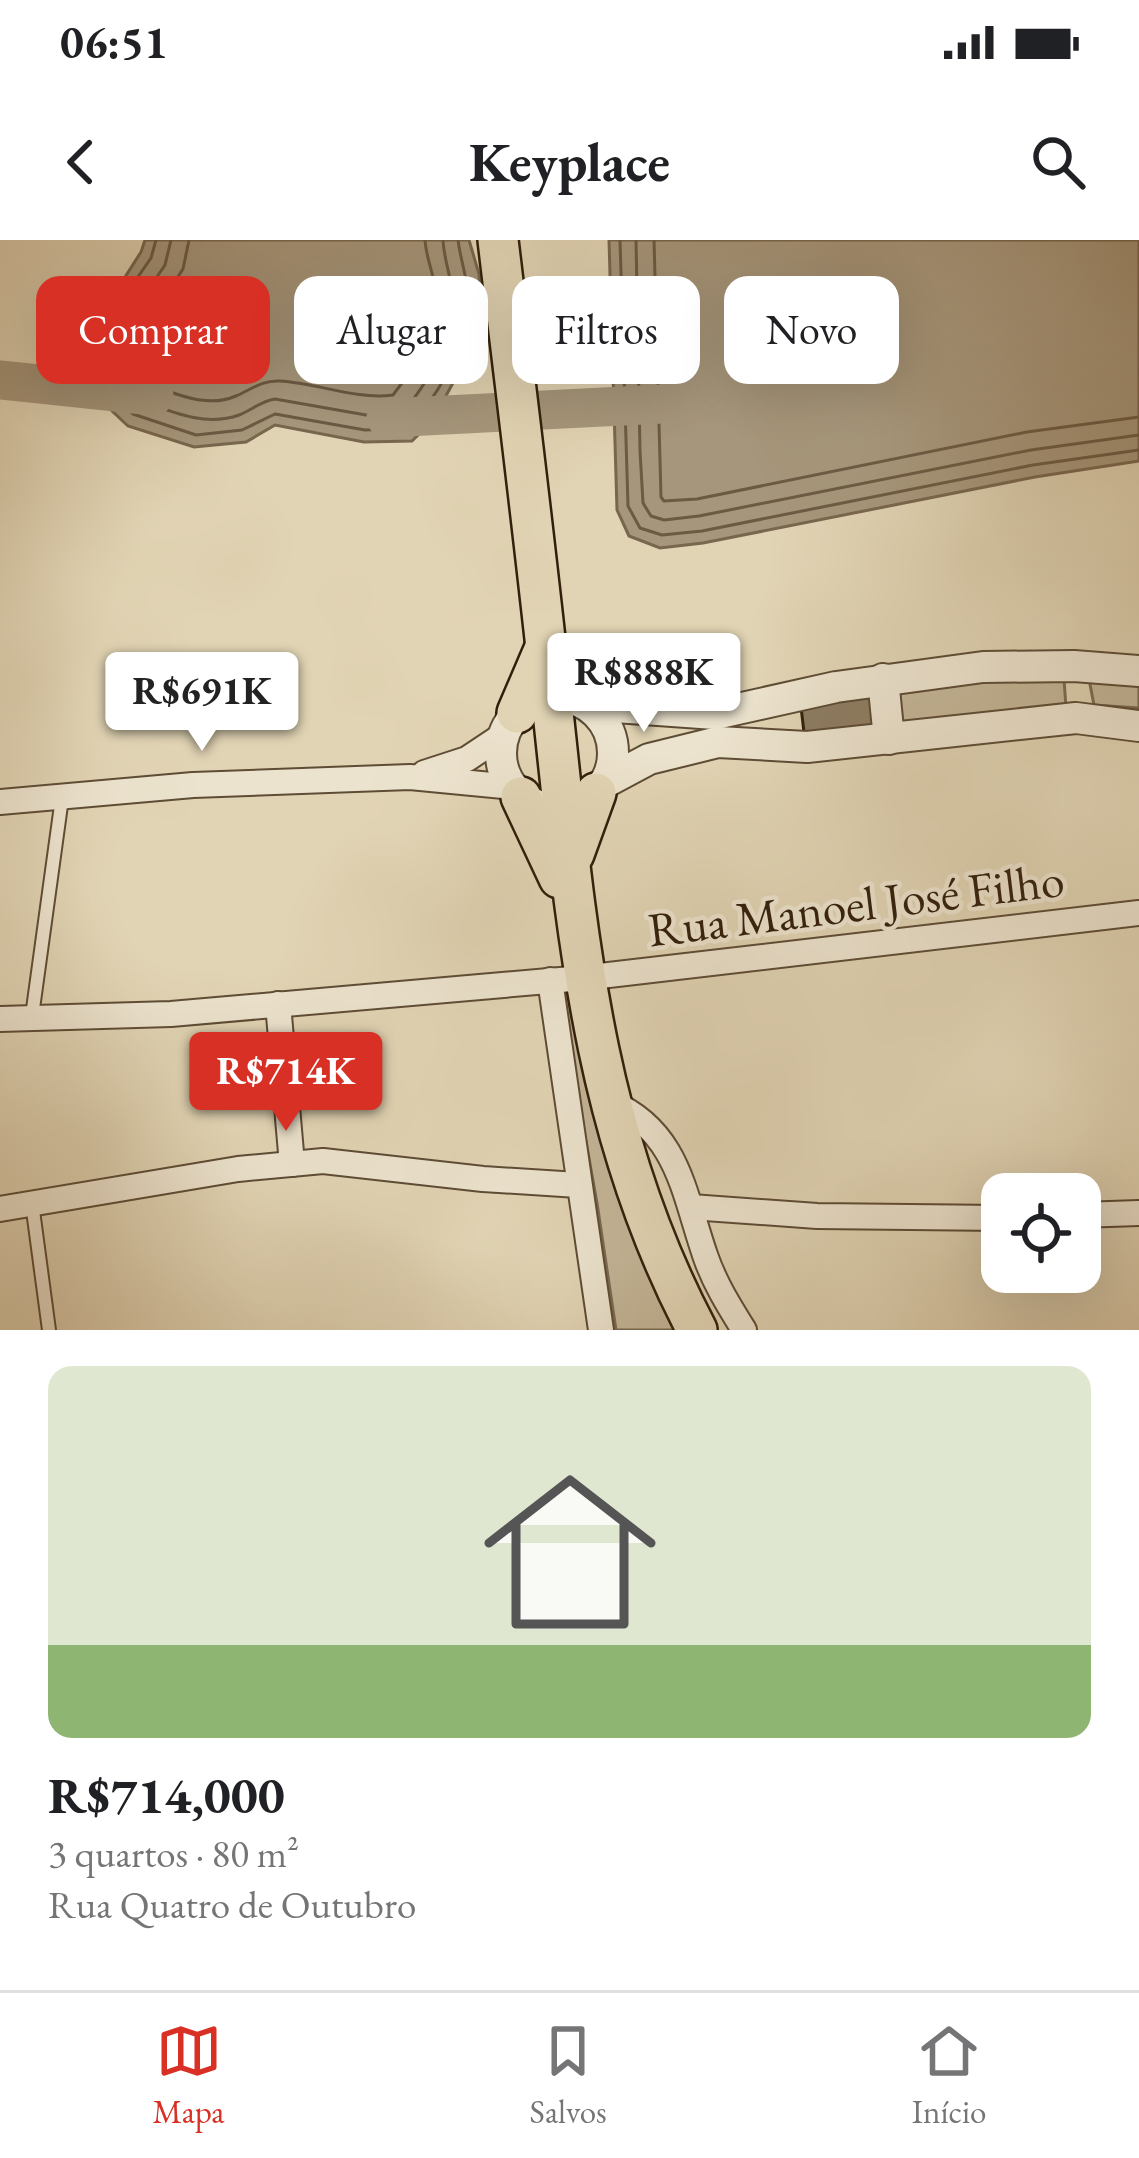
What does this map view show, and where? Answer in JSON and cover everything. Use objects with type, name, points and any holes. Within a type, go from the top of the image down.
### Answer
[{"type":"highway","points":[[498,240],[544,632],[548,710],[588,795],[572,891],[567,979],[648,1225],[698,1330]]},
{"type":"highway","points":[[544,632],[548,710]]},
{"type":"highway","points":[[516,792],[572,891]]},
{"type":"street","points":[[1075,666],[1076,718]]},
{"type":"street","points":[[410,777],[482,752],[548,710],[715,714],[836,687],[982,667],[1139,671]]},
{"type":"street","points":[[883,680],[889,739]]},
{"type":"street","points":[[751,708],[757,742]]},
{"type":"street","points":[[516,792],[501,762],[548,710]]},
{"type":"street","points":[[548,710],[602,719],[613,758],[588,795]]},
{"type":"street","points":[[645,711],[649,759]]},
{"type":"street","points":[[0,802],[193,784],[410,777],[516,792],[546,808],[588,795],[649,759],[718,742],[807,747],[1076,718],[1139,726]]},
{"type":"street","name":"Rua Manoel José Filho","points":[[0,1018],[171,1015],[567,979],[1139,913]]},
{"type":"street","points":[[567,979],[578,1185],[601,1330]]},
{"type":"street","points":[[278,1004],[292,1164]]},
{"type":"street","points":[[609,1102],[647,1122],[667,1148],[718,1289],[744,1330]]},
{"type":"street","points":[[0,1208],[238,1169],[322,1161],[578,1185]]},
{"type":"street","points":[[691,1208],[817,1216],[981,1218]]},
{"type":"street","points":[[1101,1214],[1139,1213]]},
{"type":"lane","points":[[32,1016],[62,794]]},
{"type":"lane","points":[[32,1203],[49,1330]]},
{"type":"shaded area","points":[[1034,672],[1064,679],[1066,708],[894,731],[888,687]]},
{"type":"shaded area","points":[[1088,674],[1139,680],[1139,708],[1094,705]]},
{"type":"shaded area","points":[[572,992],[683,1330],[616,1330],[560,996]]},
{"type":"water","points":[[145,240],[469,240],[479,276],[294,276],[294,384],[452,384],[433,420],[412,441],[364,442],[275,425],[246,442],[194,447],[128,426],[112,411],[103,384],[270,384],[270,276],[126,276]]},
{"type":"water","points":[[609,240],[1139,240],[1139,461],[660,548],[629,536],[617,510],[613,384],[700,384],[700,276],[610,276]]},
{"type":"building","points":[[870,693],[875,730],[805,741],[801,707]]},
{"type":"waterway","points":[[0,380],[154,396]]},
{"type":"waterway","points":[[386,418],[663,404]]}]
